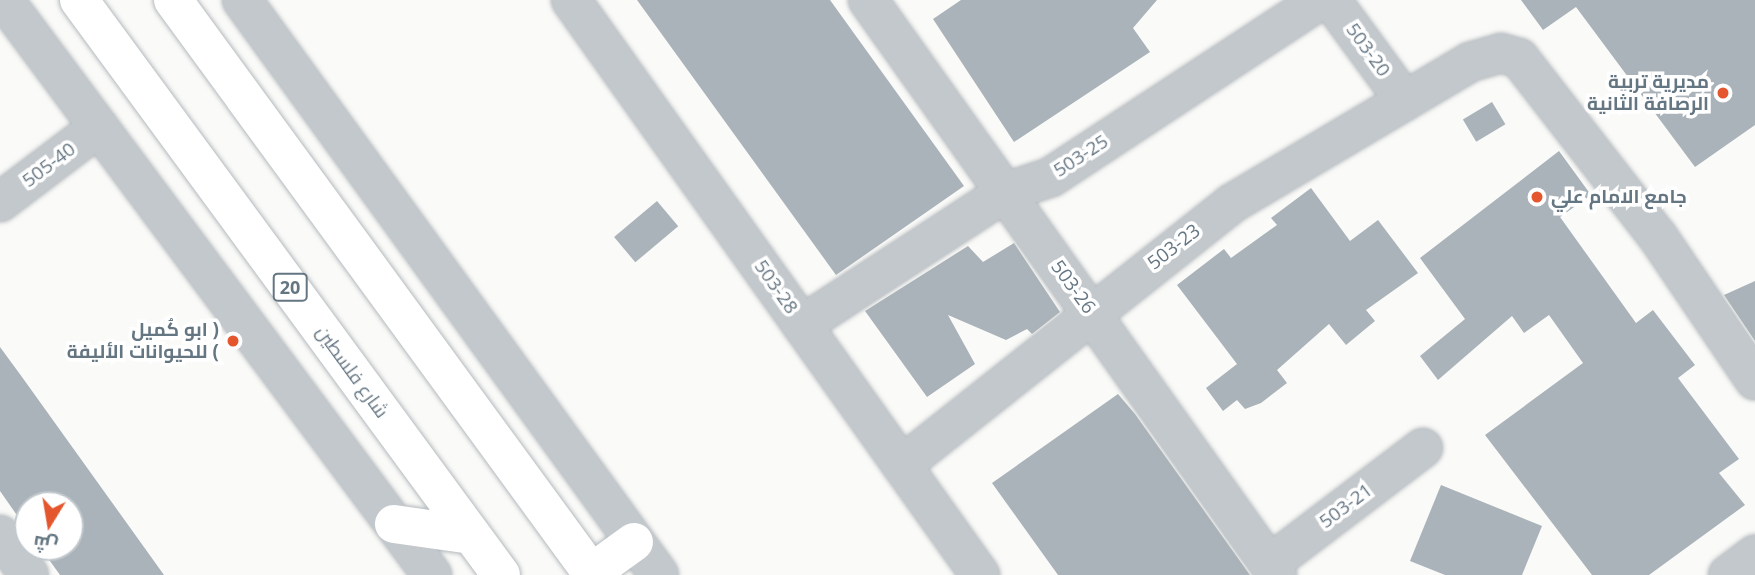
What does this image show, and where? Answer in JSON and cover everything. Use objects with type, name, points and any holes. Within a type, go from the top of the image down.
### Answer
[{"type":"main road","name":"شارع فلسطين","points":[[79,0],[500,575]]},
{"type":"main road","points":[[173,0],[592,574],[634,542]]},
{"type":"main road","points":[[394,524],[471,535]]},
{"type":"street","points":[[4,0],[432,575]]},
{"type":"street","points":[[242,0],[659,575]]},
{"type":"street","name":"503-28","points":[[571,0],[980,575]]},
{"type":"street","name":"503-25","points":[[802,324],[1006,192],[1051,177],[1320,0]]},
{"type":"street","name":"503-20","points":[[1331,0],[1405,100]]},
{"type":"street","name":"503-26","points":[[875,2],[1273,570]]},
{"type":"street","name":"503-23","points":[[902,465],[1231,204],[1470,62],[1501,53],[1519,58],[1658,237],[1755,380]]},
{"type":"street","name":"505-40","points":[[0,202],[99,127]]},
{"type":"street","name":"503-21","points":[[1273,570],[1423,448]]},
{"type":"street","points":[[0,535],[29,575]]},
{"type":"street","points":[[1728,575],[1755,555]]},
{"type":"building","points":[[637,0],[830,0],[964,186],[836,275]]},
{"type":"building","points":[[961,0],[1157,0],[1133,28],[1150,52],[1014,142],[933,19]]},
{"type":"building","points":[[1521,0],[1755,0],[1755,125],[1695,167],[1576,7],[1543,30]]},
{"type":"building","points":[[1492,102],[1505,124],[1476,142],[1463,120]]},
{"type":"building","points":[[1559,151],[1591,195],[1560,217],[1636,323],[1653,310],[1695,365],[1678,378],[1739,459],[1719,473],[1745,505],[1649,575],[1592,575],[1485,435],[1583,363],[1549,315],[1524,333],[1512,316],[1438,380],[1420,356],[1465,319],[1420,258]]},
{"type":"building","points":[[1311,188],[1350,241],[1378,220],[1418,273],[1366,310],[1375,321],[1346,345],[1329,324],[1277,370],[1287,383],[1261,403],[1245,409],[1237,400],[1223,411],[1206,388],[1237,364],[1177,285],[1224,249],[1231,258],[1277,225],[1271,218]]},
{"type":"building","points":[[657,201],[678,226],[635,262],[614,237]]},
{"type":"building","points":[[1014,243],[1060,312],[1032,334],[1027,329],[1006,340],[948,315],[975,364],[927,397],[865,311],[968,246],[983,262]]},
{"type":"building","points":[[1755,281],[1755,341],[1724,295]]},
{"type":"building","points":[[0,347],[164,575],[60,575],[50,561],[84,561],[84,491],[14,491],[14,511],[0,491]]},
{"type":"building","points":[[1118,394],[1250,575],[1058,575],[992,483]]},
{"type":"building","points":[[1441,485],[1542,526],[1522,575],[1445,575],[1410,561]]},
{"type":"place","name":"مديرية تربية الرصافة الثانية","points":[[1723,93]]},
{"type":"place","name":"جامع الامام علي","points":[[1537,197]]},
{"type":"place","name":"ابو كُميل ) للحيوانات الأليفة (","points":[[233,341]]}]
